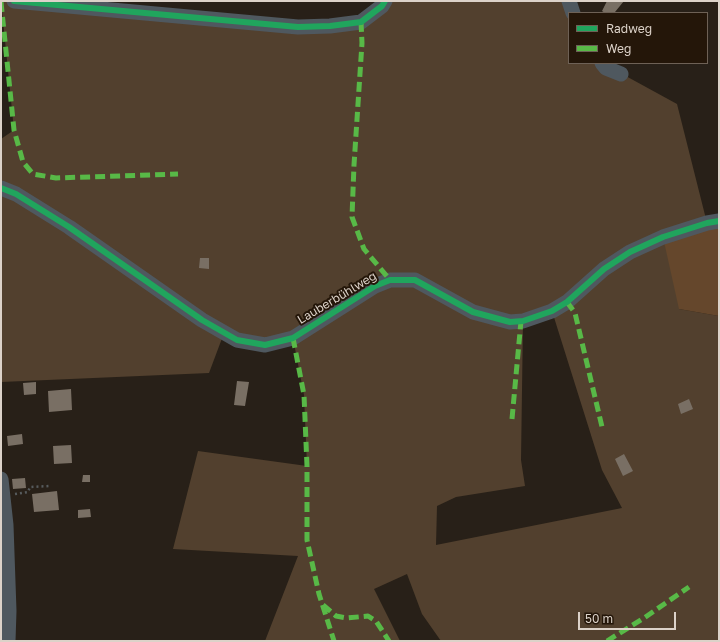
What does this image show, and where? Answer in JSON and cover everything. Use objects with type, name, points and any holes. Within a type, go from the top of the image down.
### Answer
[{"type":"street","points":[[14,1],[51,3],[298,27],[330,26],[361,22],[382,6],[385,1]]},
{"type":"street","points":[[569,1],[573,12]]},
{"type":"street","points":[[603,64],[606,68],[621,74]]},
{"type":"street","name":"Lauberbühlweg","points":[[1,188],[16,194],[69,227],[202,320],[237,340],[265,345],[293,338],[375,286],[390,280],[415,280],[473,312],[510,322],[523,321],[552,311],[567,302],[604,269],[630,252],[663,236],[719,221]]},
{"type":"street","points":[[1,479],[9,611],[8,641]]},
{"type":"path","points":[[3,495],[28,492],[30,488],[50,486]]},
{"type":"shaded area","points":[[1,1],[298,27],[361,22],[385,1],[569,1],[568,64],[604,64],[677,104],[707,223],[679,309],[719,316],[719,641],[441,641],[422,614],[407,574],[374,589],[400,641],[265,641],[298,556],[173,549],[198,451],[307,466],[304,395],[293,338],[265,345],[224,333],[209,373],[1,382],[1,139],[14,130]],"holes":[[[552,311],[602,470],[622,508],[436,545],[437,506],[456,497],[525,486],[521,460],[523,321]]]},
{"type":"shaded area","points":[[719,221],[719,316],[679,309],[663,237]]},
{"type":"building","points":[[607,1],[624,1],[615,12],[602,11]]},
{"type":"building","points":[[200,258],[209,258],[209,269],[199,268]]},
{"type":"building","points":[[237,381],[249,382],[245,406],[234,405]]},
{"type":"building","points":[[36,382],[36,394],[24,395],[23,383]]},
{"type":"building","points":[[71,389],[72,410],[49,412],[48,391]]},
{"type":"building","points":[[689,399],[693,409],[681,414],[678,404]]},
{"type":"building","points":[[22,434],[23,444],[8,446],[7,436]]},
{"type":"building","points":[[71,445],[72,463],[54,464],[53,446]]},
{"type":"building","points":[[624,454],[633,471],[623,476],[615,459]]},
{"type":"building","points":[[83,475],[90,475],[90,482],[82,482]]},
{"type":"building","points":[[25,478],[26,488],[13,489],[12,479]]},
{"type":"building","points":[[57,491],[59,510],[34,512],[32,494]]},
{"type":"building","points":[[90,509],[91,517],[78,518],[78,510]]},
{"type":"marked path","points":[[1,2],[14,130],[23,162],[33,174],[56,178],[178,174]]},
{"type":"marked path","points":[[361,22],[362,43],[352,217],[364,249],[390,280]]},
{"type":"marked path","points":[[567,302],[575,313],[603,431]]},
{"type":"marked path","points":[[512,419],[521,321]]},
{"type":"marked path","points":[[293,338],[304,395],[307,466],[307,540],[319,594],[334,641]]},
{"type":"marked path","points":[[607,641],[689,587]]},
{"type":"marked path","points":[[323,605],[336,616],[347,618],[368,616],[376,621],[389,641]]},
{"type":"cycle path","points":[[14,1],[298,27],[330,26],[361,22],[382,6],[385,1]]},
{"type":"cycle path","points":[[1,188],[16,194],[69,227],[202,320],[237,340],[265,345],[293,338],[375,286],[390,280],[415,280],[473,312],[510,322],[523,321],[552,311],[567,302],[604,269],[630,252],[663,237],[707,223],[719,221]]}]
